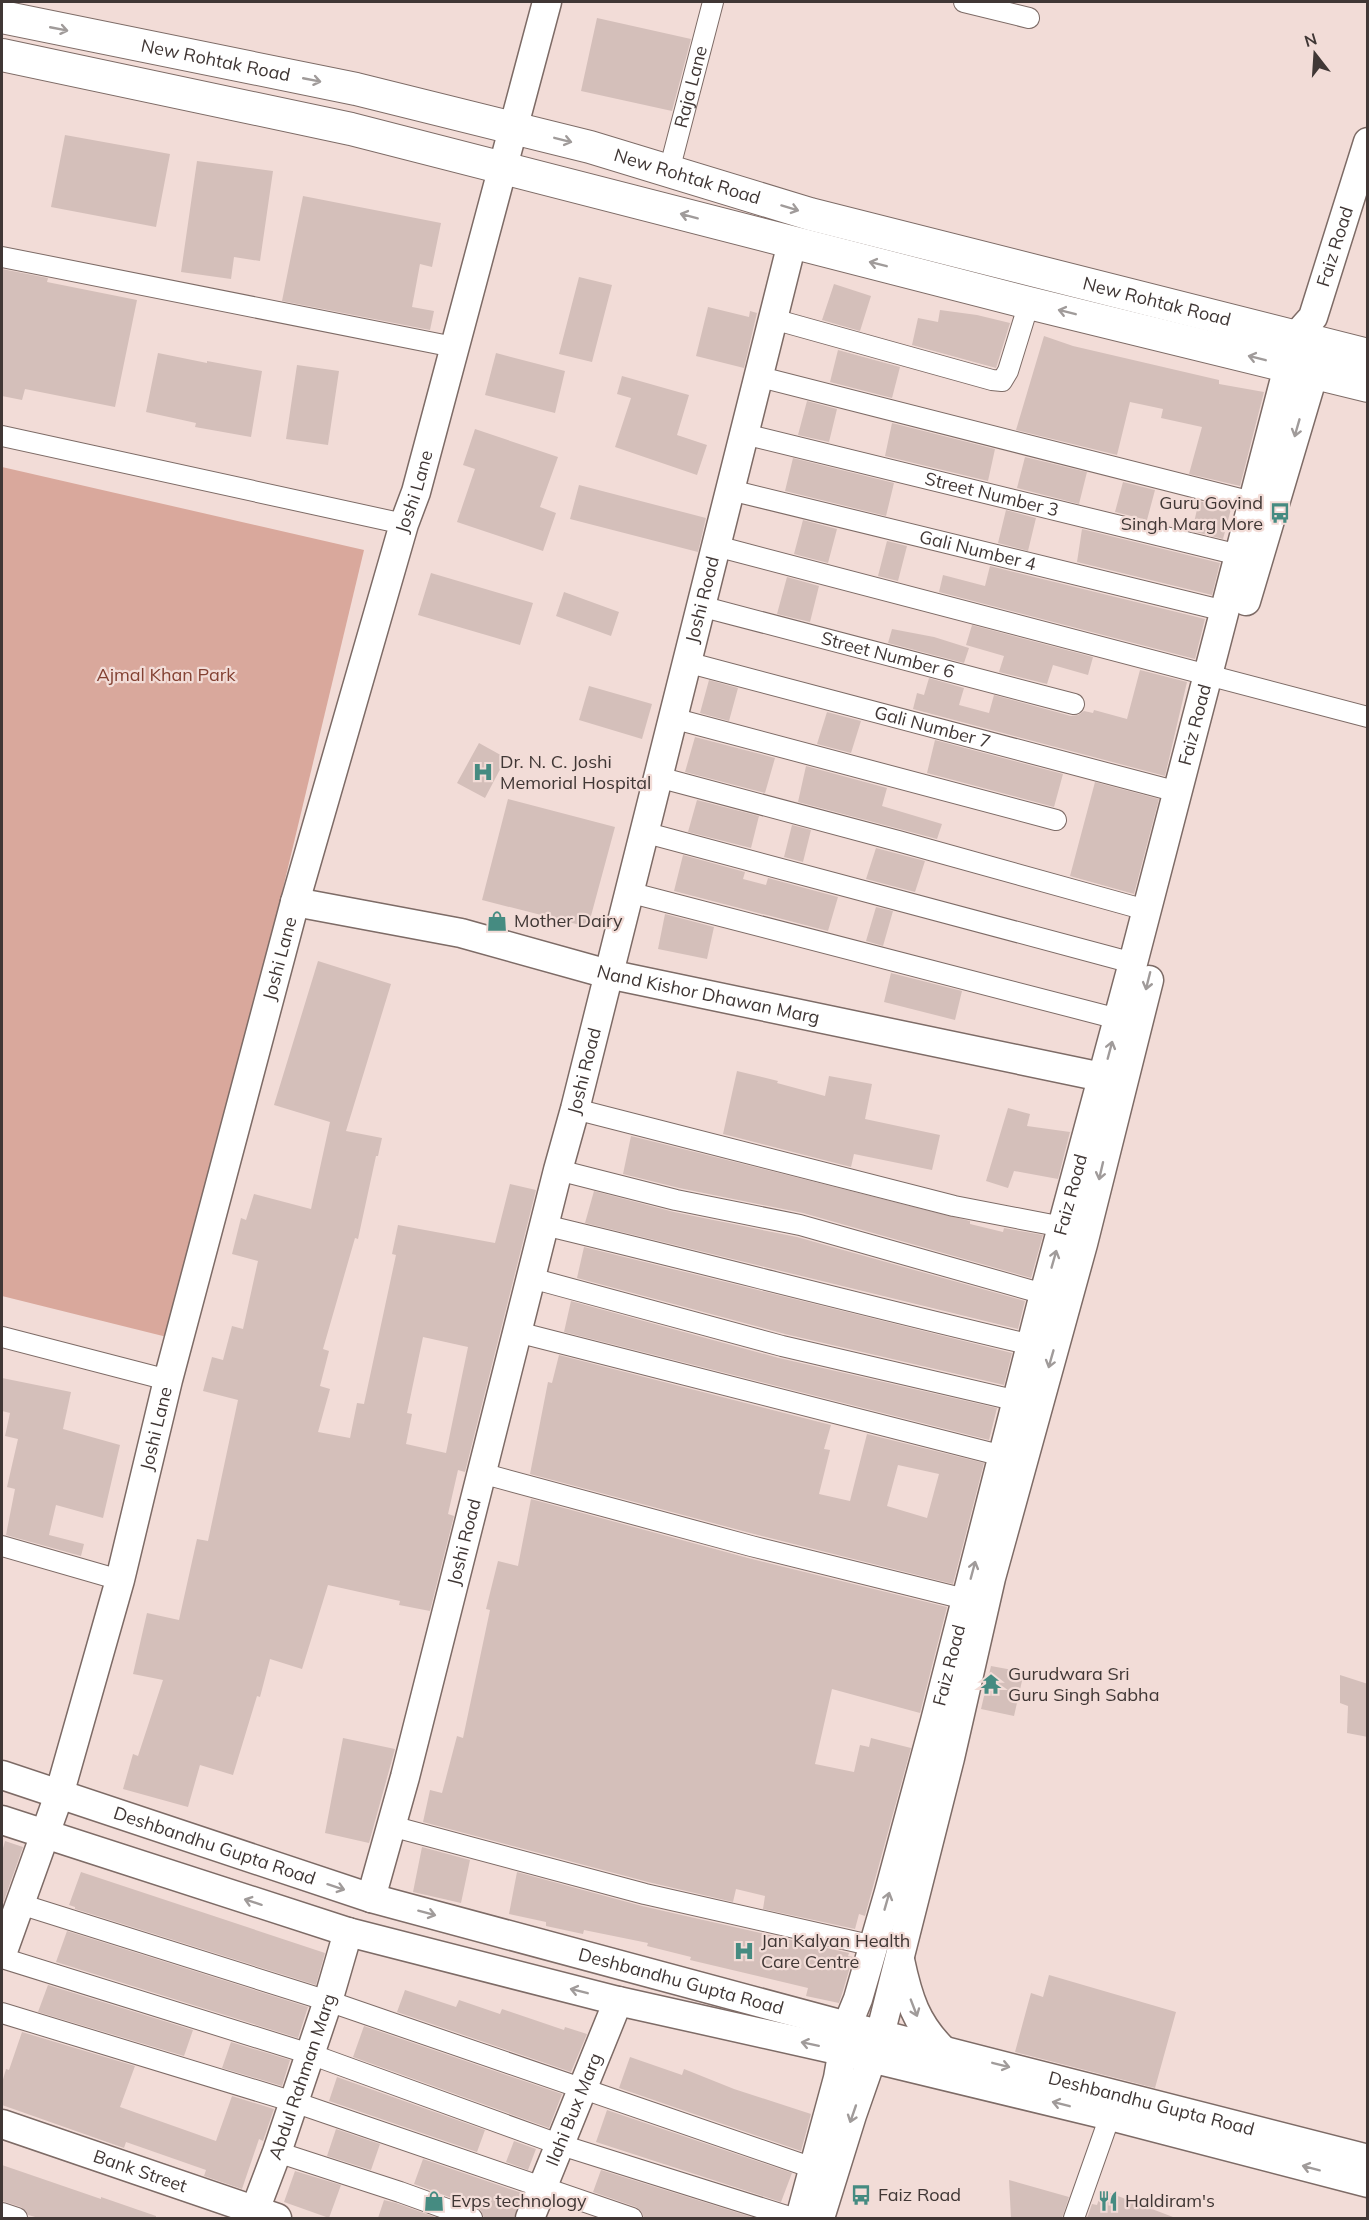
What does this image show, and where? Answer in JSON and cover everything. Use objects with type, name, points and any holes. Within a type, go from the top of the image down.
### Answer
[{"type":"main road","name":"New Rohtak Road","points":[[2,17],[356,89],[590,147],[810,214],[1307,347],[1368,386]]},
{"type":"main road","name":"New Rohtak Road","points":[[2,55],[351,129],[1029,303],[1368,355]]},
{"type":"street","name":"Joshi Lane","points":[[2,1953],[12,1912],[45,1835],[58,1795],[120,1580],[168,1380],[295,902],[404,524],[416,492],[547,2]]},
{"type":"street","name":"Raja Lane","points":[[669,171],[713,2]]},
{"type":"street","points":[[964,2],[1029,18]]},
{"type":"street","name":"Faiz Road","points":[[800,2218],[842,2052],[858,1999],[886,1951],[935,1721],[965,1599],[1044,1294],[1063,1227],[1112,1080],[1118,1019],[1178,792],[1217,677],[1225,611],[1252,502],[1307,347],[1368,142]]},
{"type":"street","name":"Joshi Road","points":[[371,1898],[575,1109],[792,243]]},
{"type":"street","points":[[2,257],[454,347]]},
{"type":"street","points":[[773,319],[1002,381],[1008,371],[1029,303]]},
{"type":"street","points":[[820,2218],[876,2047],[886,1951],[950,1758],[991,1578],[1083,1244],[1112,1080],[1217,677],[1243,611],[1307,347]]},
{"type":"street","points":[[760,377],[1252,502]]},
{"type":"street","name":"Street Number 3","points":[[744,434],[1239,555]]},
{"type":"street","points":[[2,436],[404,524]]},
{"type":"street","name":"Gali Number 4","points":[[730,490],[1225,611]]},
{"type":"street","points":[[716,546],[1368,717]]},
{"type":"street","name":"Street Number 6","points":[[700,606],[1074,704]]},
{"type":"street","name":"Gali Number 7","points":[[686,662],[1178,792]]},
{"type":"street","points":[[672,718],[1056,820]]},
{"type":"street","points":[[658,777],[1146,910]]},
{"type":"street","points":[[643,832],[1133,963]]},
{"type":"street","points":[[628,892],[1118,1019]]},
{"type":"street","name":"Nand Kishor Dhawan Marg","points":[[295,902],[461,933],[608,974],[1112,1080]]},
{"type":"street","points":[[575,1109],[954,1206],[1063,1227]]},
{"type":"street","points":[[558,1170],[676,1200],[800,1225],[1044,1294]]},
{"type":"street","points":[[544,1225],[1032,1345]]},
{"type":"street","points":[[531,1278],[782,1346],[1018,1401]]},
{"type":"street","points":[[517,1332],[1003,1456]]},
{"type":"street","points":[[2,1337],[168,1380]]},
{"type":"street","points":[[481,1473],[762,1549],[965,1599]]},
{"type":"street","points":[[2,1546],[120,1580]]},
{"type":"street","name":"Deshbandhu Gupta Road","points":[[2,1775],[842,2052]]},
{"type":"street","name":"Deshbandhu Gupta Road","points":[[2,1820],[348,1932],[618,2001],[842,2052],[876,2047],[944,2051],[1368,2159]]},
{"type":"street","points":[[391,1826],[645,1894],[886,1951],[906,1986],[916,2016],[930,2037],[944,2051]]},
{"type":"street","points":[[12,1912],[328,2001],[813,2168]]},
{"type":"street","name":"Abdul Rahman Marg","points":[[261,2216],[277,2152],[328,2001],[348,1932]]},
{"type":"street","points":[[2,1958],[310,2054],[561,2145],[793,2218]]},
{"type":"street","name":"Ilahi Bux Marg","points":[[530,2218],[618,2001]]},
{"type":"street","points":[[2,2013],[294,2102],[632,2218]]},
{"type":"street","name":"Deshbandhu Gupta Road","points":[[876,2047],[1110,2116],[1368,2183]]},
{"type":"street","points":[[1074,2218],[1110,2116]]},
{"type":"street","name":"Bank Street","points":[[2,2124],[261,2216]]},
{"type":"street","points":[[277,2152],[472,2218]]},
{"type":"street","points":[[2,2213],[17,2218]]},
{"type":"green space","name":"Ajmal Khan Park","points":[[2,467],[364,550],[175,1339],[2,1296]]},
{"type":"building","points":[[597,18],[691,39],[672,111],[581,91]]},
{"type":"building","points":[[65,135],[170,154],[156,227],[51,207]]},
{"type":"building","points":[[197,161],[273,171],[260,261],[234,257],[231,279],[181,272]]},
{"type":"building","points":[[303,196],[441,223],[432,267],[420,264],[412,307],[434,311],[430,330],[282,301]]},
{"type":"building","points":[[2,269],[48,278],[47,282],[137,300],[115,407],[25,389],[22,400],[2,396]]},
{"type":"building","points":[[579,277],[612,285],[592,362],[559,354]]},
{"type":"building","points":[[834,284],[871,296],[860,331],[822,320]]},
{"type":"building","points":[[708,307],[749,317],[750,311],[757,313],[744,368],[696,356]]},
{"type":"building","points":[[940,310],[977,315],[1010,323],[996,368],[912,345],[918,318],[938,322]]},
{"type":"building","points":[[1044,336],[1073,346],[1219,380],[1219,384],[1264,392],[1240,486],[1189,474],[1202,427],[1161,418],[1163,409],[1130,402],[1117,455],[1016,430]]},
{"type":"building","points":[[838,350],[900,367],[892,398],[830,382]]},
{"type":"building","points":[[158,353],[262,371],[251,437],[195,427],[196,423],[146,412]]},
{"type":"building","points":[[496,353],[565,371],[555,413],[485,395]]},
{"type":"building","points":[[297,365],[339,371],[328,445],[286,439]]},
{"type":"building","points":[[622,376],[689,395],[677,435],[707,445],[697,475],[615,447],[631,398],[617,394]]},
{"type":"building","points":[[807,401],[837,409],[829,442],[798,435]]},
{"type":"building","points":[[892,423],[995,449],[988,481],[885,456]]},
{"type":"building","points":[[475,429],[558,457],[540,507],[556,513],[543,551],[457,522],[475,469],[463,465]]},
{"type":"building","points":[[1025,457],[1087,472],[1079,504],[1017,488]]},
{"type":"building","points":[[793,458],[894,483],[886,516],[785,491]]},
{"type":"building","points":[[1123,482],[1155,490],[1147,520],[1115,512]]},
{"type":"building","points":[[579,485],[706,518],[698,552],[570,519]]},
{"type":"building","points":[[1199,501],[1231,509],[1223,539],[1192,531]]},
{"type":"building","points":[[1006,510],[1036,518],[1028,551],[998,543]]},
{"type":"building","points":[[803,520],[837,529],[828,563],[794,554]]},
{"type":"building","points":[[1082,529],[1220,563],[1212,595],[1077,562]]},
{"type":"building","points":[[887,541],[907,546],[898,581],[878,576]]},
{"type":"building","points":[[990,566],[1205,619],[1195,659],[939,592],[943,575],[985,586]]},
{"type":"building","points":[[431,573],[533,603],[520,645],[418,615]]},
{"type":"building","points":[[787,577],[819,586],[810,622],[777,614]]},
{"type":"building","points":[[564,592],[619,612],[611,636],[556,616]]},
{"type":"building","points":[[972,625],[1093,657],[1088,675],[1053,665],[1047,684],[999,672],[1004,656],[966,645]]},
{"type":"building","points":[[892,629],[934,637],[969,648],[964,663],[888,643]]},
{"type":"building","points":[[1140,670],[1187,682],[1165,776],[913,709],[917,693],[924,695],[929,678],[964,688],[959,705],[989,713],[994,695],[1071,716],[1084,711],[1093,713],[1094,710],[1127,719]]},
{"type":"building","points":[[709,680],[738,688],[729,721],[700,713]]},
{"type":"building","points":[[589,686],[652,704],[642,739],[579,720]]},
{"type":"building","points":[[827,712],[861,721],[851,753],[817,744]]},
{"type":"building","points":[[695,737],[775,758],[765,793],[685,772]]},
{"type":"building","points":[[935,740],[1063,774],[1054,807],[927,773]]},
{"type":"building","points":[[479,743],[506,758],[485,798],[457,783]]},
{"type":"building","points":[[806,766],[887,788],[882,806],[942,824],[937,839],[798,802]]},
{"type":"building","points":[[1095,782],[1159,799],[1134,894],[1070,876]]},
{"type":"building","points":[[508,799],[615,827],[588,927],[482,900]]},
{"type":"building","points":[[697,800],[759,816],[751,848],[688,832]]},
{"type":"building","points":[[792,825],[811,830],[803,862],[784,857]]},
{"type":"building","points":[[876,848],[925,861],[915,892],[866,879]]},
{"type":"building","points":[[683,855],[745,872],[743,879],[766,885],[768,878],[838,897],[828,931],[674,891]]},
{"type":"building","points":[[876,907],[893,911],[883,946],[866,941]]},
{"type":"building","points":[[665,914],[714,927],[707,959],[658,949]]},
{"type":"building","points":[[318,961],[391,984],[346,1131],[382,1138],[358,1239],[355,1238],[323,1349],[329,1351],[320,1386],[330,1389],[318,1432],[350,1438],[357,1403],[364,1404],[396,1255],[392,1254],[398,1225],[495,1243],[510,1184],[536,1190],[465,1472],[458,1470],[448,1514],[454,1516],[430,1611],[399,1605],[400,1601],[328,1585],[302,1669],[270,1659],[260,1697],[257,1696],[233,1775],[200,1765],[188,1807],[123,1789],[133,1754],[138,1756],[163,1680],[133,1674],[147,1613],[179,1620],[197,1539],[208,1541],[238,1400],[203,1391],[212,1357],[223,1360],[232,1326],[243,1329],[258,1261],[232,1254],[241,1218],[246,1220],[254,1194],[311,1209],[330,1122],[274,1105]],"holes":[[[423,1337],[468,1347],[446,1453],[406,1444],[412,1414],[407,1413]]]},
{"type":"building","points":[[891,973],[962,991],[955,1020],[884,1002]]},
{"type":"building","points":[[737,1071],[825,1096],[829,1076],[872,1084],[865,1119],[940,1135],[932,1170],[854,1154],[851,1167],[723,1134]]},
{"type":"building","points":[[1008,1108],[1030,1114],[1027,1126],[1070,1132],[1058,1179],[1014,1171],[1008,1188],[986,1181]]},
{"type":"building","points":[[631,1136],[970,1221],[970,1224],[1003,1232],[1004,1228],[1043,1235],[1031,1278],[803,1213],[679,1188],[623,1174]]},
{"type":"building","points":[[594,1191],[674,1212],[797,1237],[1025,1301],[1018,1329],[585,1223]]},
{"type":"building","points":[[584,1247],[1012,1353],[1004,1385],[785,1334],[577,1278]]},
{"type":"building","points":[[571,1301],[779,1358],[997,1408],[989,1440],[564,1332]]},
{"type":"building","points":[[559,1355],[831,1425],[824,1449],[830,1450],[819,1494],[850,1501],[867,1434],[984,1463],[953,1584],[530,1474],[548,1382],[552,1383]],"holes":[[[898,1465],[939,1474],[927,1518],[887,1506]]]},
{"type":"building","points":[[2,1378],[71,1392],[63,1429],[120,1445],[103,1518],[56,1505],[49,1535],[84,1544],[81,1556],[6,1535],[15,1489],[7,1487],[18,1439],[5,1436],[10,1413],[2,1411]]},
{"type":"building","points":[[531,1499],[748,1558],[947,1607],[920,1713],[832,1689],[815,1764],[854,1772],[860,1745],[869,1747],[871,1738],[911,1748],[865,1916],[859,1914],[855,1929],[763,1909],[765,1896],[736,1889],[733,1902],[648,1882],[423,1822],[430,1790],[442,1793],[457,1736],[463,1738],[490,1610],[486,1609],[498,1561],[518,1566]]},
{"type":"building","points":[[991,1666],[1024,1672],[1014,1716],[981,1709]]},
{"type":"building","points":[[1340,1675],[1368,1684],[1368,1737],[1347,1733],[1348,1706],[1340,1703]]},
{"type":"building","points":[[343,1738],[395,1749],[369,1843],[325,1833]]},
{"type":"building","points":[[5,1841],[23,1847],[2,1906],[2,1852]]},
{"type":"building","points":[[422,1847],[470,1860],[461,1903],[413,1892]]},
{"type":"building","points":[[81,1872],[325,1953],[316,1985],[75,1909],[69,1905]]},
{"type":"building","points":[[517,1872],[642,1906],[849,1953],[848,1956],[853,1957],[839,2003],[806,1996],[808,1988],[690,1960],[691,1957],[647,1946],[648,1943],[584,1930],[583,1934],[546,1926],[546,1922],[509,1914]]},
{"type":"building","points":[[67,1931],[308,2007],[298,2038],[56,1962]]},
{"type":"building","points":[[1049,1975],[1176,2012],[1155,2088],[1015,2052],[1031,1993],[1043,1997]]},
{"type":"building","points":[[48,1985],[193,2030],[184,2056],[38,2012]]},
{"type":"building","points":[[405,1990],[456,2007],[459,2000],[500,2014],[502,2009],[564,2030],[565,2027],[587,2034],[571,2072],[397,2012]]},
{"type":"building","points":[[364,2026],[562,2094],[549,2128],[353,2057]]},
{"type":"building","points":[[22,2032],[135,2066],[120,2107],[216,2141],[232,2096],[274,2109],[263,2141],[259,2139],[242,2189],[204,2176],[206,2170],[126,2142],[124,2148],[2,2105],[2,2083]]},
{"type":"building","points":[[231,2042],[290,2060],[282,2086],[222,2068]]},
{"type":"building","points":[[630,2057],[682,2075],[684,2069],[734,2089],[811,2114],[801,2151],[619,2088]]},
{"type":"building","points":[[337,2077],[485,2130],[477,2152],[329,2101]]},
{"type":"building","points":[[607,2110],[792,2173],[781,2202],[596,2142]]},
{"type":"building","points":[[336,2129],[380,2144],[371,2170],[327,2156]]},
{"type":"building","points":[[514,2141],[536,2149],[528,2170],[506,2162]]},
{"type":"building","points":[[423,2159],[522,2193],[514,2218],[484,2218],[476,2207],[414,2184]]},
{"type":"building","points":[[2,2165],[101,2199],[101,2197],[156,2216],[156,2218],[39,2218],[28,2215],[21,2207],[2,2201]]},
{"type":"building","points":[[601,2170],[755,2218],[644,2218],[636,2207],[593,2192]]},
{"type":"building","points":[[295,2171],[341,2185],[329,2218],[284,2202]]},
{"type":"building","points":[[1009,2180],[1069,2197],[1062,2218],[1011,2218]]},
{"type":"building","points":[[1102,2190],[1173,2218],[1087,2218],[1092,2204],[1097,2205]]},
{"type":"building","points":[[384,2200],[396,2203],[438,2218],[378,2218]]},
{"type":"place","name":"Guru Govind Singh Marg More","points":[[1280,513]]},
{"type":"place","name":"Dr. N. C. Joshi Memorial Hospital","points":[[483,772]]},
{"type":"place","name":"Mother Dairy","points":[[497,921]]},
{"type":"place","name":"Gurudwara Sri Guru Singh Sabha","points":[[991,1684]]},
{"type":"place","name":"Jan Kalyan Health Care Centre","points":[[744,1951]]},
{"type":"place","name":"Faiz Road","points":[[861,2195]]},
{"type":"place","name":"Evps technology","points":[[434,2201]]},
{"type":"place","name":"Haldiram's","points":[[1108,2201]]}]
